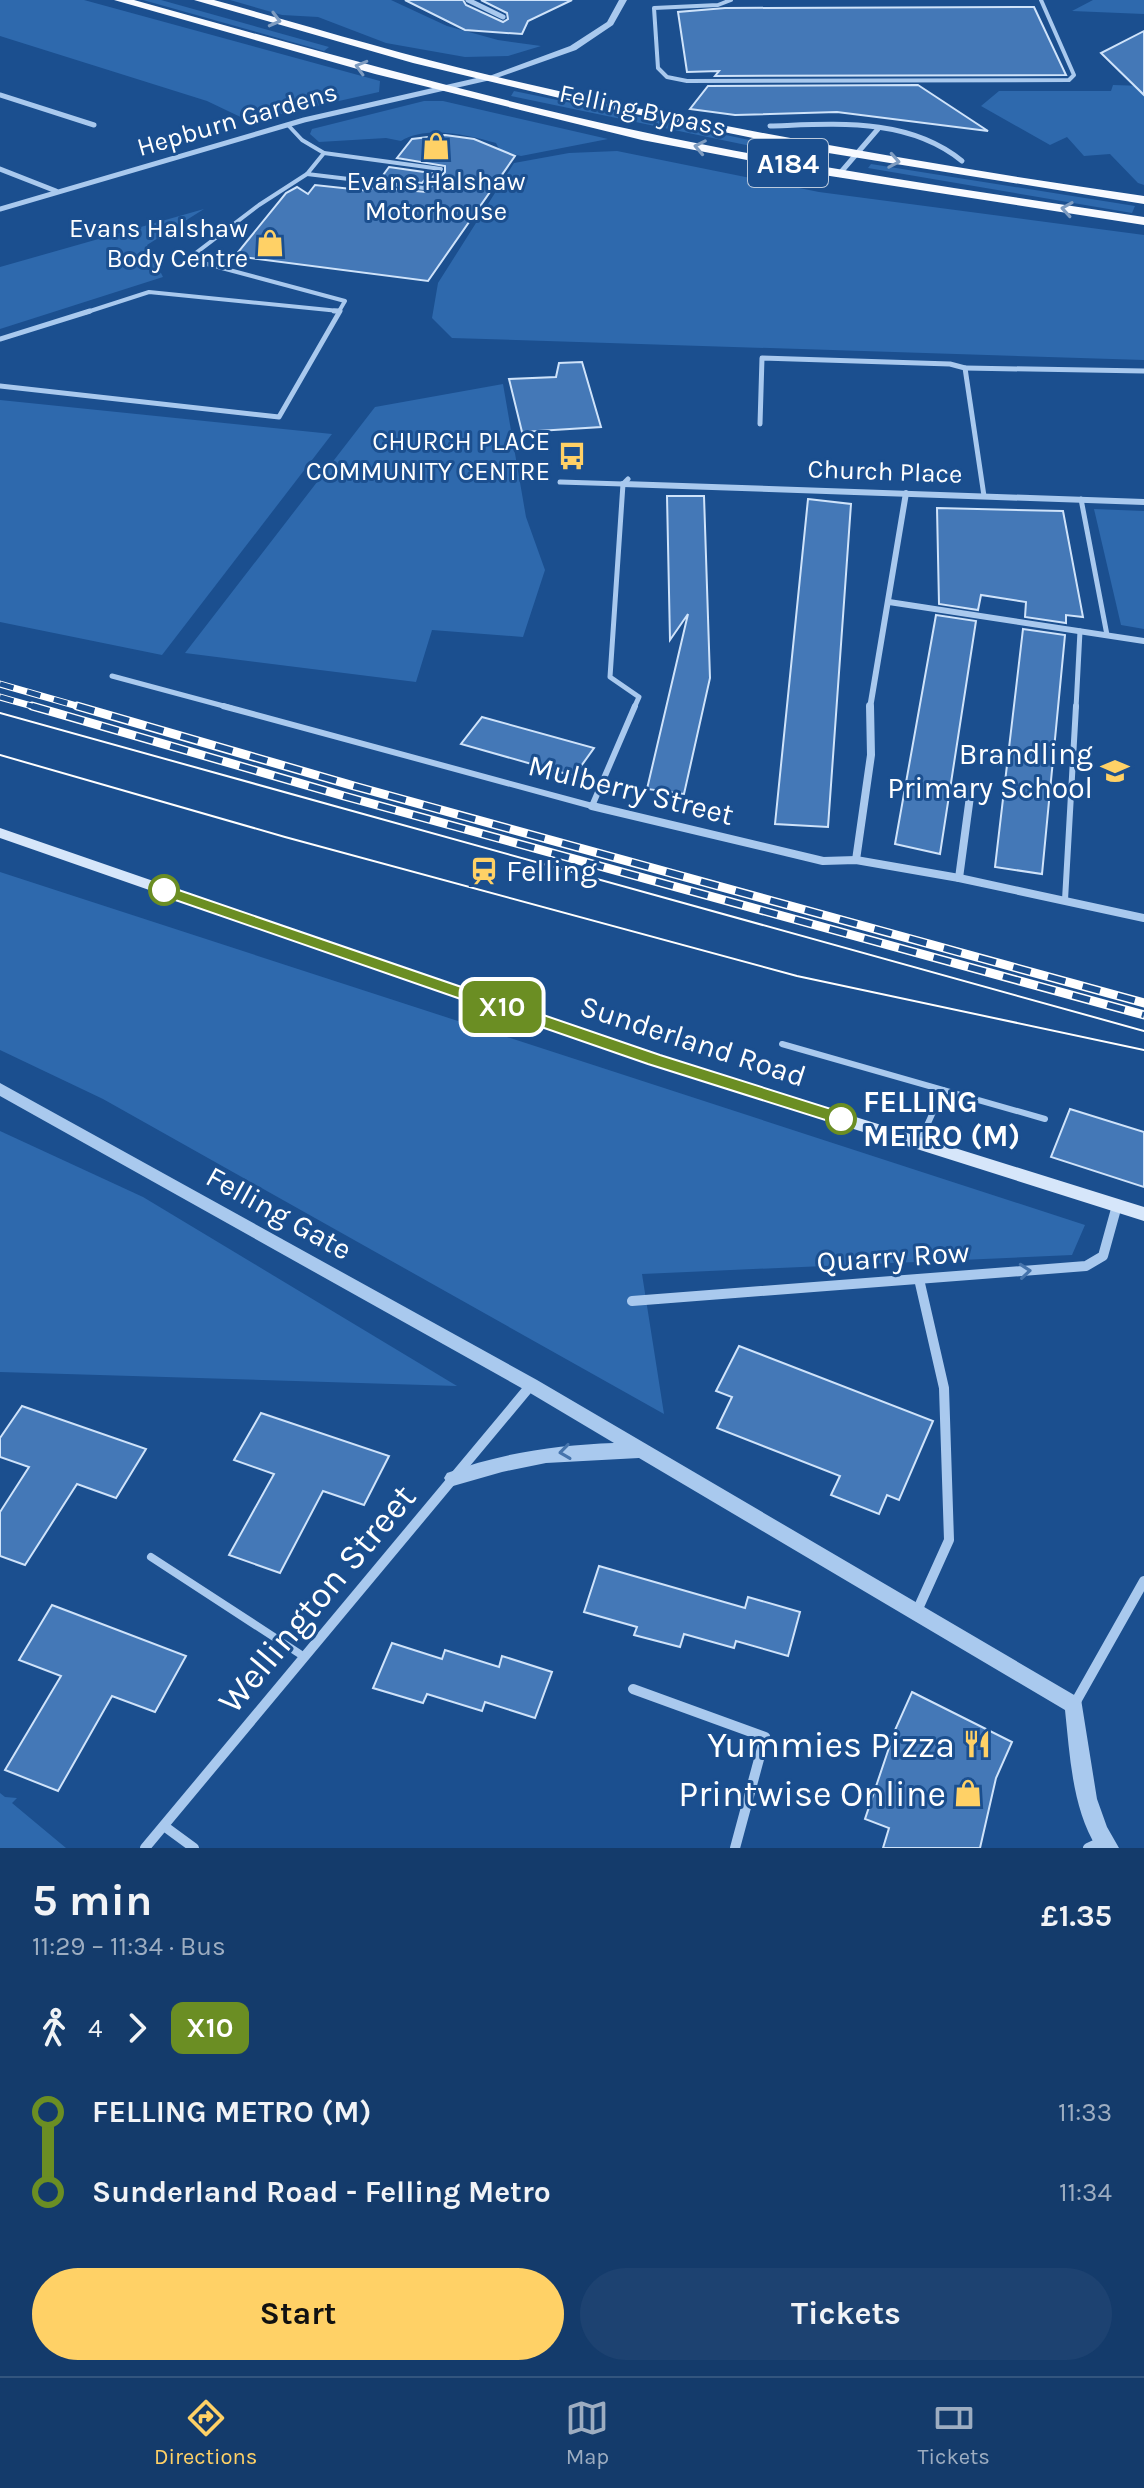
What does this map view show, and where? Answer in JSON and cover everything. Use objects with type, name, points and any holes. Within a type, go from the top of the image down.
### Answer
[{"type":"highway","name":"A184","points":[[120,0],[436,88]]},
{"type":"highway","name":"A184","points":[[200,0],[488,78]]},
{"type":"highway","name":"Felling Bypass","points":[[488,78],[695,124],[856,155],[1144,200]]},
{"type":"highway","name":"Felling Bypass","points":[[436,88],[644,136],[841,172],[1144,221]]},
{"type":"main road","name":"Sunderland Road","points":[[0,833],[654,1060],[1144,1214]]},
{"type":"street","points":[[468,0],[503,17]]},
{"type":"street","points":[[488,78],[573,48],[610,23],[623,0]]},
{"type":"street","name":"Hepburn Gardens","points":[[0,209],[288,125],[488,78]]},
{"type":"street","points":[[0,95],[94,125]]},
{"type":"street","points":[[770,126],[834,125],[925,137],[962,161]]},
{"type":"street","points":[[856,155],[878,129]]},
{"type":"street","name":"A184","points":[[841,172],[856,155]]},
{"type":"street","points":[[0,169],[57,192]]},
{"type":"street","name":"Church Place","points":[[626,481],[1144,502]]},
{"type":"street","points":[[856,860],[871,755],[869,712],[906,493]]},
{"type":"street","points":[[889,602],[1144,641]]},
{"type":"street","points":[[959,878],[971,789]]},
{"type":"street","name":"Mulberry Street","points":[[592,806],[823,861],[856,860],[959,878],[1144,918]]},
{"type":"street","name":"Felling Gate","points":[[0,1089],[531,1385],[1074,1705]]},
{"type":"street","name":"Quarry Row","points":[[632,1301],[1086,1266],[1103,1256],[1117,1205]]},
{"type":"street","points":[[917,1611],[949,1540],[944,1388],[919,1279]]},
{"type":"street","name":"Wellington Street","points":[[145,1848],[531,1385]]},
{"type":"street","points":[[453,1478],[509,1461],[576,1450],[643,1450]]},
{"type":"street","points":[[1100,1846],[1088,1796],[1074,1705],[1144,1581]]},
{"type":"street","points":[[633,1689],[765,1737],[735,1848]]},
{"type":"street","points":[[164,1826],[194,1848]]},
{"type":"lane","points":[[731,0],[718,5],[654,8],[661,74],[677,80],[707,81],[1069,80],[1074,75],[1041,0]]},
{"type":"lane","points":[[288,125],[302,140],[324,153],[441,169],[424,188],[307,174]]},
{"type":"lane","points":[[0,386],[279,417],[345,301],[188,259],[259,205],[307,174],[324,153]]},
{"type":"lane","points":[[0,339],[149,292],[339,311]]},
{"type":"lane","points":[[760,424],[762,358],[950,364],[965,368],[1144,371]]},
{"type":"lane","points":[[965,368],[984,496]]},
{"type":"lane","points":[[560,482],[626,481],[610,677],[639,697],[592,806]]},
{"type":"lane","points":[[1081,499],[1107,635]]},
{"type":"lane","points":[[1065,900],[1080,631]]},
{"type":"lane","name":"Mulberry Street","points":[[112,676],[592,806]]},
{"type":"lane","points":[[782,1044],[1045,1119]]},
{"type":"lane","points":[[919,1143],[943,1090]]},
{"type":"lane","points":[[151,1557],[303,1656]]},
{"type":"shaded area","points":[[0,0],[84,0],[380,81],[379,92],[249,121],[207,101],[0,36]]},
{"type":"shaded area","points":[[143,0],[161,0],[329,47],[324,51]]},
{"type":"shaded area","points":[[230,0],[391,0],[447,26],[498,40],[541,46],[508,56],[465,57],[386,43],[318,17],[282,15]]},
{"type":"shaded area","points":[[1093,0],[1144,0],[1144,14],[1072,11]]},
{"type":"shaded area","points":[[1113,85],[1144,86],[1144,185],[1138,183],[1110,154],[1084,156],[1067,137],[1050,145],[981,106],[999,91],[1111,91]]},
{"type":"shaded area","points":[[514,91],[827,156],[823,161],[511,96]]},
{"type":"shaded area","points":[[424,101],[443,101],[608,139],[521,156],[500,151],[496,143],[448,133],[423,133],[401,141],[386,138],[319,142],[310,134],[312,129]]},
{"type":"shaded area","points":[[617,151],[819,192],[1144,235],[1144,360],[452,338],[432,318],[438,283],[514,163],[569,153]]},
{"type":"shaded area","points":[[871,164],[1135,206],[1132,213],[868,168]]},
{"type":"shaded area","points":[[204,209],[147,245],[163,277],[0,329],[0,267]]},
{"type":"shaded area","points":[[503,384],[526,517],[545,570],[523,637],[432,630],[416,682],[185,653],[375,407]]},
{"type":"shaded area","points":[[0,400],[332,434],[162,655],[0,622]]},
{"type":"shaded area","points":[[1094,509],[1144,511],[1144,629],[1121,625]]},
{"type":"shaded area","points":[[0,872],[1085,1225],[1072,1255],[642,1274],[664,1414],[103,1099],[0,1050]]},
{"type":"shaded area","points":[[0,1131],[143,1197],[457,1386],[0,1372]]},
{"type":"shaded area","points":[[0,1793],[5,1797],[17,1798],[12,1803],[66,1848],[0,1848]]},
{"type":"building","points":[[405,0],[463,0],[466,5],[503,22],[508,19],[507,13],[481,0],[572,0],[528,21],[522,34],[465,30]]},
{"type":"building","points":[[1034,7],[1066,75],[715,76],[719,71],[687,72],[678,12],[725,8]]},
{"type":"building","points":[[1144,31],[1144,95],[1101,53]]},
{"type":"building","points":[[918,85],[988,131],[837,112],[735,115],[690,109],[708,86]]},
{"type":"building","points":[[445,135],[474,139],[515,156],[428,281],[235,256],[286,193],[297,187],[308,194],[315,185],[370,191],[373,187],[426,192],[445,172],[445,166],[397,158],[412,139]]},
{"type":"building","points":[[389,167],[431,173],[422,183],[381,178]]},
{"type":"building","points":[[582,362],[601,427],[522,432],[509,379],[556,377],[559,363]]},
{"type":"building","points":[[667,496],[704,496],[710,678],[684,794],[647,789],[688,614],[670,640]]},
{"type":"building","points":[[808,499],[851,504],[828,827],[775,824]]},
{"type":"building","points":[[937,508],[1063,511],[1083,617],[1066,615],[1066,623],[1025,617],[1026,602],[981,595],[978,610],[939,604]]},
{"type":"building","points":[[936,615],[976,621],[940,854],[895,844]]},
{"type":"building","points":[[1023,629],[1065,635],[1042,874],[995,867]]},
{"type":"building","points":[[482,717],[594,748],[574,776],[461,744]]},
{"type":"building","points":[[1070,1109],[1144,1132],[1144,1187],[1051,1157]]},
{"type":"building","points":[[739,1346],[933,1421],[899,1500],[887,1495],[879,1514],[831,1495],[840,1476],[717,1428],[732,1397],[716,1391]]},
{"type":"building","points":[[22,1406],[146,1449],[116,1498],[77,1484],[25,1565],[0,1556],[0,1512],[29,1467],[0,1457],[0,1438]]},
{"type":"building","points":[[261,1413],[389,1456],[364,1505],[323,1491],[280,1573],[229,1555],[274,1474],[234,1460]]},
{"type":"building","points":[[599,1566],[745,1608],[748,1597],[800,1612],[788,1656],[736,1641],[734,1648],[684,1634],[680,1647],[634,1635],[637,1627],[584,1612]]},
{"type":"building","points":[[52,1605],[186,1656],[155,1712],[112,1696],[58,1791],[5,1770],[61,1676],[19,1660]]},
{"type":"building","points":[[392,1643],[442,1659],[445,1650],[499,1667],[502,1656],[552,1672],[535,1718],[485,1702],[482,1711],[427,1694],[423,1703],[373,1688]]},
{"type":"building","points":[[912,1692],[1012,1742],[996,1778],[980,1848],[883,1848],[889,1828],[865,1819],[895,1730]]},
{"type":"tram line","points":[[0,713],[1144,1031]]},
{"type":"tram line","points":[[0,755],[285,837],[797,976],[1144,1050]]},
{"type":"railway","points":[[0,684],[77,706]]},
{"type":"railway","points":[[0,697],[36,707]]},
{"type":"railway","points":[[32,706],[36,707]]},
{"type":"railway","points":[[77,706],[84,708]]},
{"type":"railway","points":[[77,706],[354,786],[1144,1003]]},
{"type":"railway","points":[[36,707],[344,796],[1144,1015]]},
{"type":"bus line","name":"X10","points":[[164,890],[654,1060],[841,1119]]},
{"type":"place","name":"Evans Halshaw Motorhouse","points":[[436,146]]},
{"type":"place","name":"Evans Halshaw Body Centre","points":[[270,243]]},
{"type":"place","name":"CHURCH PLACE COMMUNITY CENTRE","points":[[572,456]]},
{"type":"place","name":"Brandling Primary School","points":[[1115,771]]},
{"type":"place","name":"Felling","points":[[484,871]]},
{"type":"place","name":"FELLING METRO (M)","points":[[841,1119]]},
{"type":"place","name":"Yummies Pizza","points":[[977,1744]]},
{"type":"place","name":"Printwise Online","points":[[968,1793]]}]
